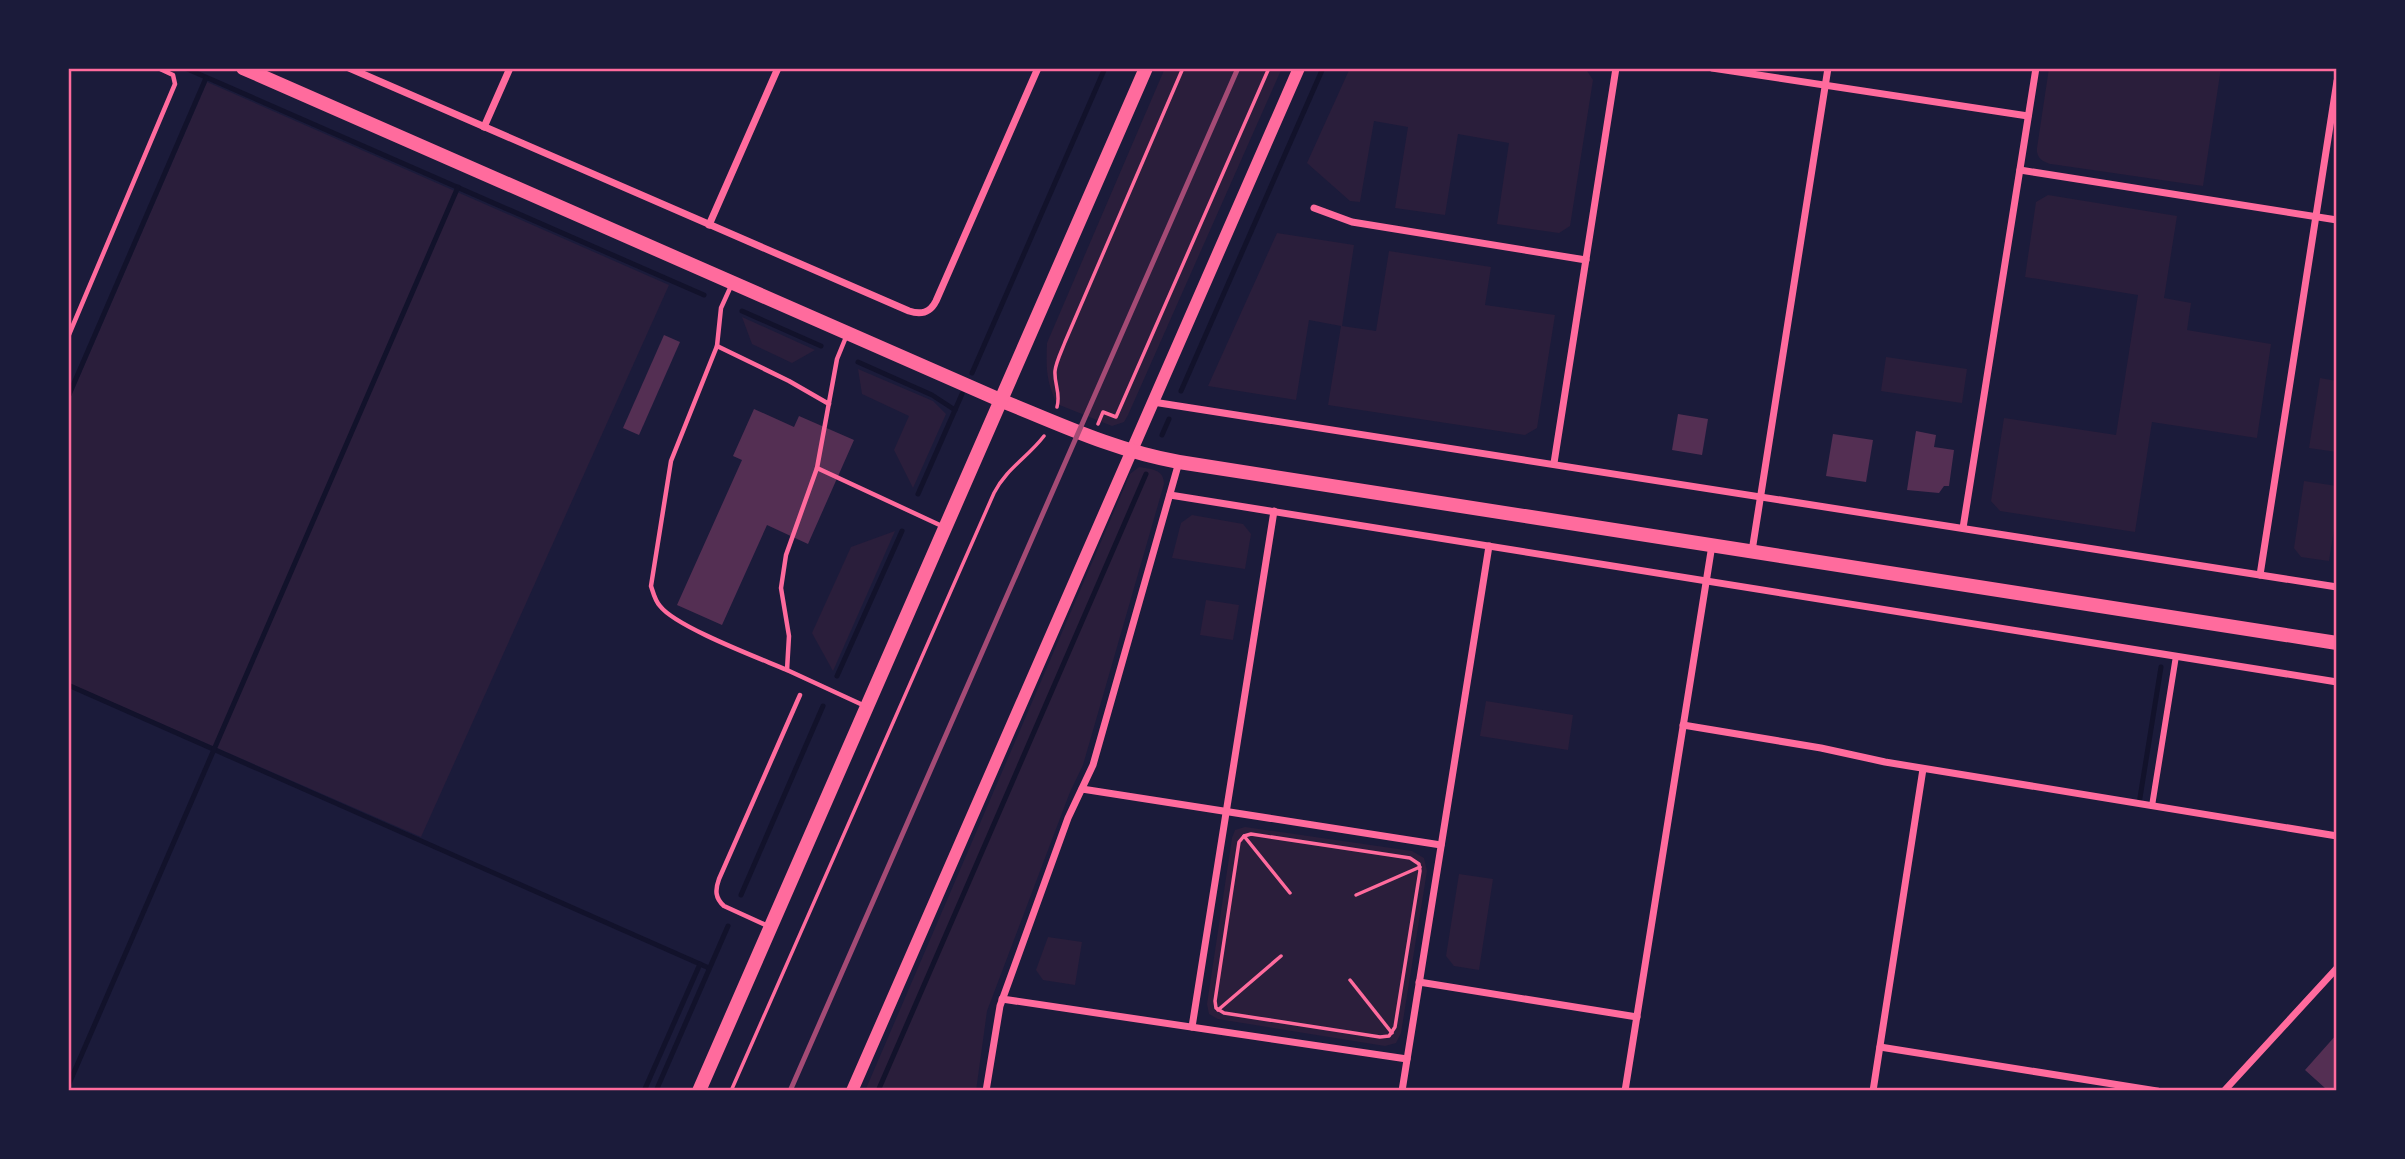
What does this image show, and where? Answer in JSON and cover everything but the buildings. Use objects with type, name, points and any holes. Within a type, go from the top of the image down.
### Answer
[{"type":"main road","points":[[243,68],[1000,400],[1132,452],[1179,462],[2337,643]]},
{"type":"main road","points":[[699,1091],[1146,68]]},
{"type":"street","points":[[349,68],[909,311],[925,313],[936,301],[1038,68]]},
{"type":"street","points":[[484,127],[510,68]]},
{"type":"street","points":[[709,225],[778,68]]},
{"type":"street","points":[[852,1091],[1300,68]]},
{"type":"street","points":[[1554,464],[1616,68]]},
{"type":"street","points":[[1712,68],[2028,116]]},
{"type":"street","points":[[1752,551],[1828,68]]},
{"type":"street","points":[[1963,528],[2036,68]]},
{"type":"street","points":[[2260,575],[2337,81]]},
{"type":"street","points":[[2020,170],[2337,220]]},
{"type":"street","points":[[1314,208],[1352,222],[1586,260]]},
{"type":"street","points":[[1153,402],[2337,587]]},
{"type":"street","points":[[986,1091],[996,1020],[1002,999],[1068,818],[1095,757],[1179,462]]},
{"type":"street","points":[[1170,495],[2337,682]]},
{"type":"street","points":[[1192,1027],[1274,511]]},
{"type":"street","points":[[1625,1091],[1712,545]]},
{"type":"street","points":[[1402,1091],[1489,546]]},
{"type":"street","points":[[2152,806],[2176,656]]},
{"type":"street","points":[[1684,725],[1821,748],[1923,769],[2337,835]]},
{"type":"street","points":[[1873,1091],[1923,769]]},
{"type":"street","points":[[1082,789],[1441,845]]},
{"type":"street","points":[[2224,1091],[2337,968]]},
{"type":"street","points":[[1419,982],[1637,1017]]},
{"type":"street","points":[[1002,999],[1407,1059]]},
{"type":"street","points":[[1880,1047],[2157,1091]]},
{"type":"lane","points":[[68,337],[176,84],[173,75],[158,68]]},
{"type":"lane","points":[[732,282],[721,308],[717,346],[671,461],[651,586],[659,605],[670,616],[866,706]]},
{"type":"lane","points":[[787,670],[789,636],[781,588],[786,555],[817,468],[837,359],[848,333]]},
{"type":"lane","points":[[717,346],[789,381],[828,404]]},
{"type":"lane","points":[[817,468],[944,527]]},
{"type":"lane","points":[[770,927],[724,906],[719,902],[716,891],[800,695]]},
{"type":"path","points":[[731,1091],[994,493],[1007,471],[1044,437],[1059,399],[1055,371],[1065,342],[1183,68]]},
{"type":"path","points":[[1092,438],[1103,412],[1116,417],[1269,68]]},
{"type":"path","points":[[1251,834],[1416,861],[1420,867],[1392,1033],[1380,1037],[1218,1010],[1215,1001],[1239,842],[1244,836],[1251,834]]},
{"type":"path","points":[[1244,836],[1290,893]]},
{"type":"path","points":[[1356,895],[1420,867]]},
{"type":"path","points":[[1218,1010],[1281,956]]},
{"type":"path","points":[[1350,980],[1392,1033]]},
{"type":"shaded area","points":[[1165,68],[1282,68],[1128,415],[1124,422],[1112,426],[1057,404],[1048,374],[1047,343]]},
{"type":"shaded area","points":[[1350,68],[1568,68],[1587,71],[1593,80],[1570,226],[1559,233],[1497,224],[1509,143],[1458,134],[1445,215],[1395,208],[1408,127],[1374,121],[1360,202],[1350,201],[1307,163]]},
{"type":"shaded area","points":[[2049,68],[2221,68],[2203,186],[2043,161],[2037,148]]},
{"type":"shaded area","points":[[207,82],[669,285],[421,837],[68,683],[68,403]]},
{"type":"shaded area","points":[[2048,195],[2177,216],[2164,298],[2191,303],[2187,330],[2271,344],[2257,438],[2152,422],[2135,532],[2000,511],[1991,501],[2004,418],[2116,435],[2138,295],[2025,277],[2036,202]]},
{"type":"shaded area","points":[[1277,233],[1354,245],[1342,326],[1376,331],[1389,251],[1491,267],[1485,305],[1555,315],[1537,428],[1525,435],[1328,405],[1341,326],[1309,320],[1296,400],[1208,386]]},
{"type":"shaded area","points":[[742,317],[815,350],[792,363],[752,344]]},
{"type":"shaded area","points":[[1886,357],[1967,369],[1962,403],[1881,391]]},
{"type":"shaded area","points":[[858,369],[933,401],[946,414],[913,488],[894,450],[909,416],[862,394]]},
{"type":"shaded area","points":[[2320,378],[2337,381],[2337,452],[2309,448]]},
{"type":"shaded area","points":[[1139,467],[1152,469],[1162,475],[1164,484],[1083,765],[1070,792],[987,1011],[976,1091],[865,1091],[1130,474]]},
{"type":"shaded area","points":[[2304,481],[2337,486],[2337,511],[2329,561],[2301,557],[2294,548]]},
{"type":"shaded area","points":[[1192,515],[1243,524],[1251,534],[1245,569],[1172,558],[1181,523]]},
{"type":"shaded area","points":[[895,531],[833,671],[812,633],[851,547]]},
{"type":"shaded area","points":[[1206,600],[1239,605],[1233,640],[1200,635]]},
{"type":"shaded area","points":[[1486,701],[1573,715],[1568,750],[1480,736]]},
{"type":"shaded area","points":[[1245,827],[1412,851],[1424,858],[1427,871],[1401,1033],[1396,1043],[1385,1046],[1218,1019],[1209,1014],[1207,1004],[1232,838],[1235,830]]},
{"type":"shaded area","points":[[1459,874],[1493,879],[1479,970],[1454,966],[1446,956]]},
{"type":"shaded area","points":[[1048,937],[1082,942],[1075,985],[1043,980],[1036,970]]},
{"type":"waterway","points":[[185,68],[704,295]]},
{"type":"waterway","points":[[972,373],[1105,68]]},
{"type":"waterway","points":[[1181,391],[1323,68]]},
{"type":"waterway","points":[[68,397],[206,78]]},
{"type":"waterway","points":[[68,1086],[458,187]]},
{"type":"waterway","points":[[742,311],[821,346]]},
{"type":"waterway","points":[[858,362],[932,395],[955,410]]},
{"type":"waterway","points":[[918,494],[962,394]]},
{"type":"waterway","points":[[1162,435],[1169,419]]},
{"type":"waterway","points":[[878,1091],[1146,474]]},
{"type":"waterway","points":[[837,676],[902,531]]},
{"type":"waterway","points":[[2139,804],[2161,667]]},
{"type":"waterway","points":[[68,685],[709,968]]},
{"type":"waterway","points":[[741,895],[823,706]]},
{"type":"waterway","points":[[656,1091],[728,926]]},
{"type":"waterway","points":[[644,1091],[700,964]]},
{"type":"railway","points":[[790,1091],[1238,68]]}]
